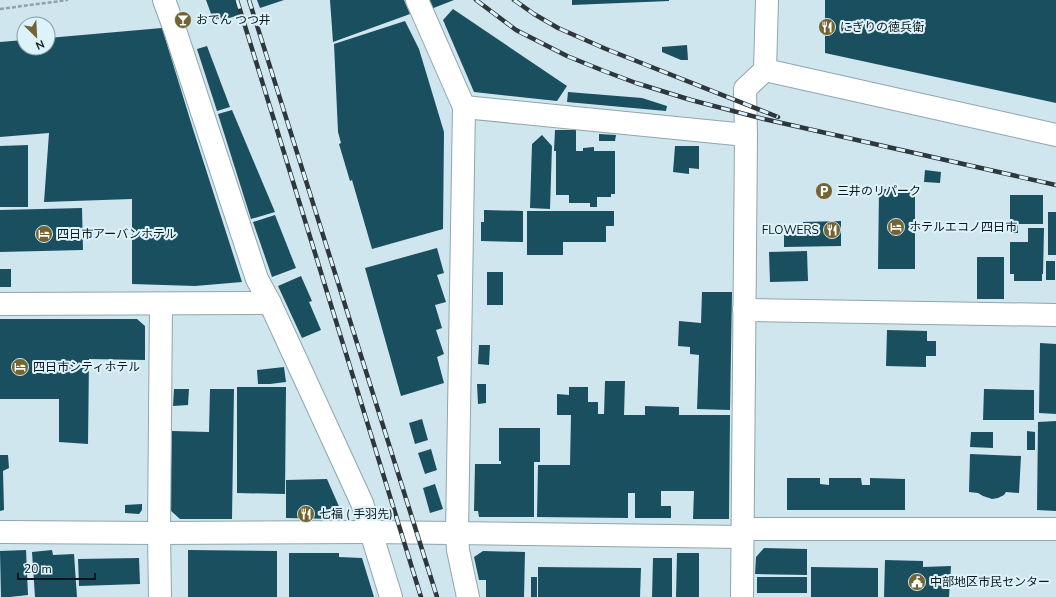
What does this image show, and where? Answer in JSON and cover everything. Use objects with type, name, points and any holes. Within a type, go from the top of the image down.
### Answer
[{"type":"street","points":[[164,0],[176,30],[256,279],[270,303],[362,503],[391,597]]},
{"type":"street","points":[[417,0],[464,107],[457,533],[458,550],[468,597]]},
{"type":"street","points":[[742,597],[746,135],[745,88],[765,70],[767,0]]},
{"type":"street","points":[[765,70],[1056,135]]},
{"type":"street","points":[[464,107],[746,135]]},
{"type":"street","points":[[0,304],[270,303]]},
{"type":"street","points":[[160,597],[159,533],[161,304]]},
{"type":"street","points":[[744,310],[1056,315]]},
{"type":"street","points":[[0,532],[743,533],[1056,529]]},
{"type":"path","points":[[0,9],[68,0]]},
{"type":"building","points":[[206,0],[236,0],[240,15],[214,22]]},
{"type":"building","points":[[257,0],[284,0],[260,8]]},
{"type":"building","points":[[330,0],[404,0],[410,14],[333,42]]},
{"type":"building","points":[[427,0],[454,0],[431,9]]},
{"type":"building","points":[[572,0],[669,0],[669,1],[572,5]]},
{"type":"building","points":[[825,0],[1056,0],[1056,103],[825,53]]},
{"type":"building","points":[[453,9],[567,86],[557,101],[474,92],[443,20]]},
{"type":"building","points":[[405,21],[419,49],[444,132],[443,229],[372,249],[352,180],[350,181],[339,144],[341,143],[338,132],[334,44]]},
{"type":"building","points":[[162,28],[242,282],[195,286],[132,284],[132,199],[44,202],[49,133],[0,137],[0,42],[16,41],[16,56],[56,56],[56,37]]},
{"type":"building","points":[[687,45],[688,60],[681,60],[662,52],[662,47]]},
{"type":"building","points":[[207,46],[230,107],[217,111],[197,49]]},
{"type":"building","points":[[568,92],[642,98],[667,106],[666,111],[567,102]]},
{"type":"building","points":[[232,110],[275,212],[251,219],[218,114]]},
{"type":"building","points":[[555,130],[576,130],[576,151],[583,151],[583,148],[594,147],[594,151],[615,151],[615,194],[611,194],[611,197],[597,197],[597,207],[590,207],[590,203],[569,203],[569,195],[556,195],[556,151],[554,151]]},
{"type":"building","points":[[599,134],[616,135],[615,141],[599,141]]},
{"type":"building","points":[[542,135],[552,146],[550,209],[530,208],[532,144]]},
{"type":"building","points":[[28,145],[28,207],[0,207],[0,146]]},
{"type":"building","points":[[675,146],[699,146],[699,169],[689,168],[689,174],[673,172]]},
{"type":"building","points":[[925,170],[941,172],[940,183],[924,182]]},
{"type":"building","points":[[879,189],[915,189],[915,269],[878,269]]},
{"type":"building","points":[[1010,195],[1043,195],[1043,224],[1018,224],[1018,233],[1010,233]]},
{"type":"building","points":[[82,208],[83,250],[0,252],[0,210]]},
{"type":"building","points":[[484,210],[523,211],[523,242],[481,241],[481,222],[484,222]]},
{"type":"building","points":[[527,211],[614,211],[614,226],[606,226],[606,242],[563,242],[563,255],[527,255]]},
{"type":"building","points":[[1048,212],[1056,212],[1056,255],[1048,255]]},
{"type":"building","points":[[275,215],[296,268],[272,277],[253,222]]},
{"type":"building","points":[[841,221],[841,246],[784,247],[784,235],[803,235],[803,222]]},
{"type":"building","points":[[1028,228],[1044,228],[1042,281],[1014,281],[1014,274],[1010,274],[1010,242],[1028,242]]},
{"type":"building","points":[[437,248],[444,273],[437,275],[446,302],[435,305],[442,328],[436,330],[444,354],[437,357],[444,383],[401,396],[365,268]]},
{"type":"building","points":[[807,251],[808,281],[770,282],[769,252]]},
{"type":"building","points":[[977,257],[1004,257],[1004,299],[977,299]]},
{"type":"building","points":[[1046,261],[1055,261],[1055,280],[1046,280]]},
{"type":"building","points":[[0,269],[11,269],[11,287],[0,287]]},
{"type":"building","points":[[487,272],[503,272],[503,305],[487,305]]},
{"type":"building","points":[[301,276],[312,301],[309,302],[321,330],[302,338],[278,286]]},
{"type":"building","points":[[702,292],[732,292],[730,410],[697,409],[699,355],[690,354],[690,347],[678,346],[679,321],[701,323]]},
{"type":"building","points":[[0,319],[137,319],[145,326],[145,360],[89,359],[88,444],[59,442],[59,399],[0,399]]},
{"type":"building","points":[[887,330],[927,331],[927,341],[936,341],[936,356],[926,356],[926,367],[886,366]]},
{"type":"building","points":[[1040,343],[1056,344],[1056,414],[1039,413]]},
{"type":"building","points":[[479,345],[490,345],[489,365],[478,364]]},
{"type":"building","points":[[284,367],[286,382],[258,384],[257,370]]},
{"type":"building","points":[[605,381],[625,381],[624,415],[645,415],[645,406],[679,407],[679,415],[730,415],[729,519],[693,519],[694,491],[661,491],[661,506],[671,506],[671,518],[635,518],[635,493],[628,493],[628,518],[537,517],[538,465],[570,465],[571,415],[557,415],[557,394],[569,395],[569,387],[588,387],[588,402],[598,402],[598,414],[604,414]]},
{"type":"building","points":[[477,384],[486,384],[486,403],[478,404]]},
{"type":"building","points":[[237,387],[286,387],[285,494],[237,493]]},
{"type":"building","points":[[174,389],[189,389],[188,405],[173,406]]},
{"type":"building","points":[[210,389],[234,389],[232,519],[180,519],[170,510],[172,431],[209,432]]},
{"type":"building","points":[[984,389],[1034,390],[1034,420],[983,420]]},
{"type":"building","points":[[422,419],[428,440],[415,444],[409,423]]},
{"type":"building","points":[[1056,421],[1056,511],[1037,510],[1038,422]]},
{"type":"building","points":[[499,428],[540,428],[540,462],[534,462],[534,517],[479,517],[478,511],[474,511],[475,464],[501,464],[501,461],[499,461]]},
{"type":"building","points":[[1027,431],[1035,432],[1035,450],[1027,450]]},
{"type":"building","points":[[971,432],[993,432],[993,448],[970,447]]},
{"type":"building","points":[[431,449],[437,470],[425,474],[418,453]]},
{"type":"building","points":[[970,454],[1021,456],[1019,493],[1006,492],[998,498],[992,499],[978,493],[969,492]]},
{"type":"building","points":[[0,455],[8,455],[9,468],[3,471],[4,510],[0,511]]},
{"type":"building","points":[[787,478],[820,478],[820,484],[829,485],[829,478],[861,478],[862,485],[870,485],[870,478],[905,479],[905,510],[787,510]]},
{"type":"building","points":[[327,479],[341,511],[336,519],[286,518],[286,480]]},
{"type":"building","points":[[435,484],[443,509],[430,513],[423,488]]},
{"type":"building","points":[[142,504],[142,510],[139,514],[125,513],[125,505]]},
{"type":"building","points":[[764,548],[807,549],[807,575],[755,574],[756,557]]},
{"type":"building","points":[[26,550],[28,595],[1,597],[0,551]]},
{"type":"building","points":[[52,550],[53,555],[74,554],[77,597],[35,597],[32,552]]},
{"type":"building","points":[[188,550],[277,551],[277,597],[188,597]]},
{"type":"building","points":[[483,551],[525,552],[524,597],[486,597],[486,580],[479,580],[474,557]]},
{"type":"building","points":[[289,553],[339,553],[339,557],[362,558],[374,597],[289,597]]},
{"type":"building","points":[[677,553],[699,553],[699,597],[676,597]]},
{"type":"building","points":[[139,558],[140,584],[79,586],[78,559]]},
{"type":"building","points":[[653,558],[672,558],[672,597],[652,597]]},
{"type":"building","name":"中部地区市民センター","points":[[885,560],[923,561],[923,567],[951,566],[949,597],[884,597]]},
{"type":"building","points":[[538,567],[641,568],[640,597],[538,597]]},
{"type":"building","points":[[811,567],[878,568],[878,597],[811,597]]},
{"type":"building","points":[[531,577],[537,577],[537,597],[531,597]]},
{"type":"building","points":[[757,577],[807,577],[807,593],[757,593]]},
{"type":"railway","points":[[237,0],[421,597]]},
{"type":"railway","points":[[249,0],[437,597]]},
{"type":"railway","points":[[476,0],[516,30],[567,56],[636,83],[691,100],[764,119],[1056,185]]},
{"type":"railway","points":[[514,0],[558,28],[606,49],[778,117]]},
{"type":"place","name":"おでん つつ井","points":[[183,20]]},
{"type":"place","name":"にぎりの徳兵衛","points":[[827,27]]},
{"type":"place","name":"三井のリパーク","points":[[824,191]]},
{"type":"place","name":"ホテルエコノ四日市","points":[[896,227]]},
{"type":"place","name":"FLOWERS","points":[[832,230]]},
{"type":"place","name":"四日市アーバンホテル","points":[[44,234]]},
{"type":"place","name":"四日市シティホテル","points":[[20,367]]},
{"type":"place","name":"七福 ( 手羽先)","points":[[306,514]]},
{"type":"place","name":"中部地区市民センター","points":[[917,582]]}]
